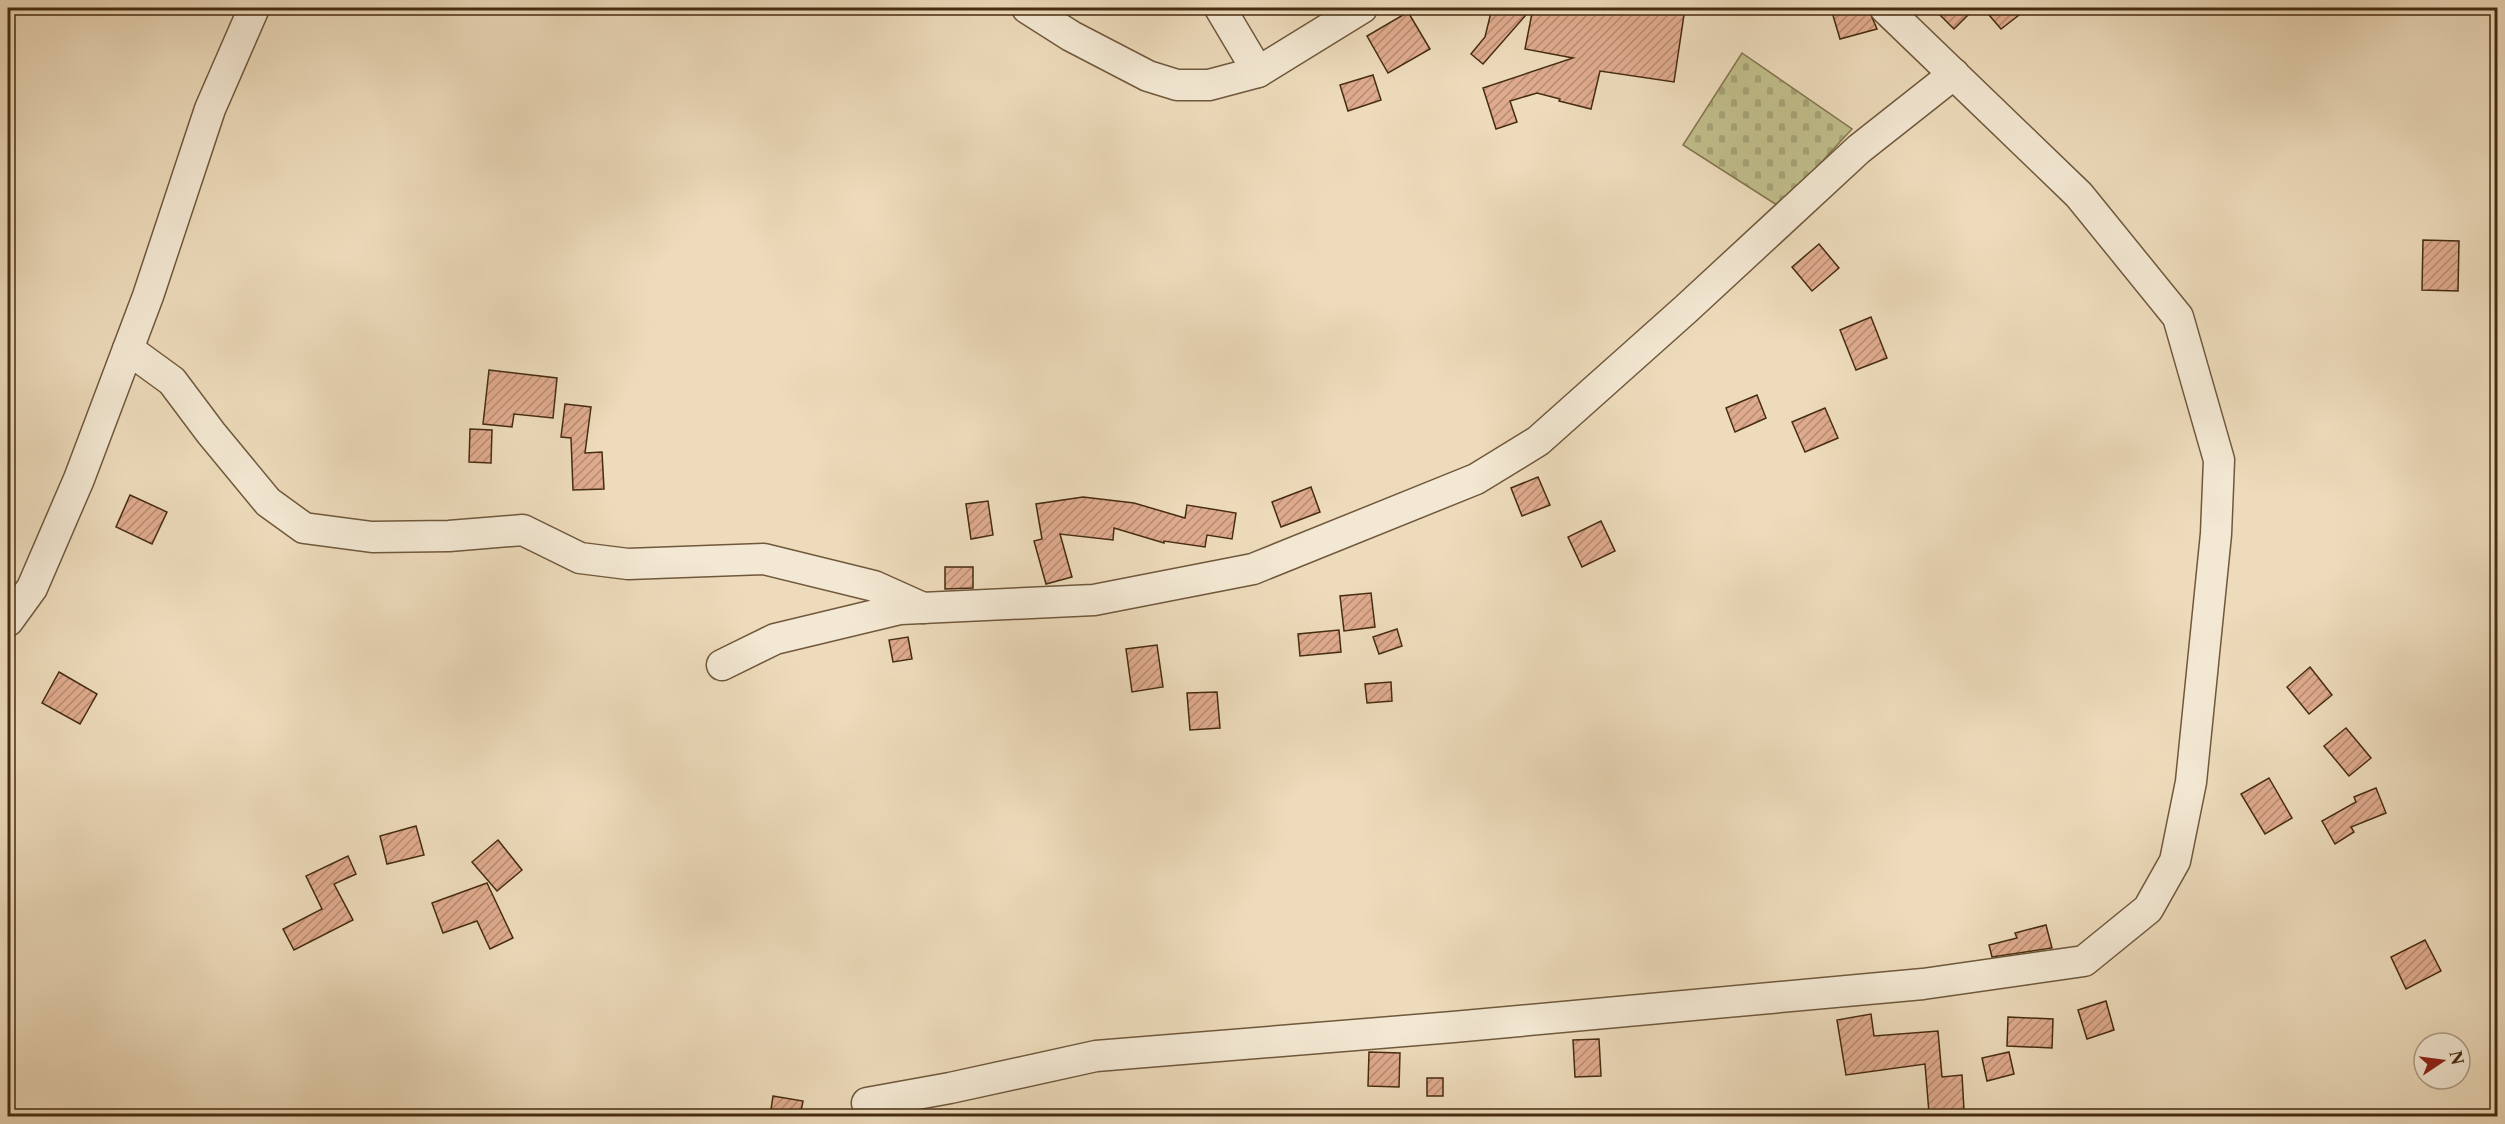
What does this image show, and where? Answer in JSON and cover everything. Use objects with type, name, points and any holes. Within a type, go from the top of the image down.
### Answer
[{"type":"street","points":[[8,621],[32,588],[79,478],[148,296],[210,109],[254,8]]},
{"type":"street","points":[[1027,8],[1071,36],[1158,79],[1178,85],[1209,85],[1258,72],[1362,8]]},
{"type":"street","points":[[1220,8],[1258,72]]},
{"type":"street","points":[[867,1102],[950,1088],[1096,1056],[1158,1049],[1453,1027],[1923,984],[2084,961],[2148,909],[2175,861],[2191,782],[2216,534],[2219,460],[2178,317],[2079,195],[1885,8]]},
{"type":"street","points":[[722,665],[775,639],[900,609],[1094,600],[1253,569],[1476,479],[1538,441],[1686,309],[1859,149],[1954,74]]},
{"type":"street","points":[[128,349],[172,381],[211,433],[268,501],[304,528],[372,537],[449,536],[523,530],[580,558],[628,564],[764,558],[874,586],[923,608]]},
{"type":"green space","points":[[1742,53],[1852,129],[1780,207],[1683,145]]},
{"type":"building","points":[[1492,8],[1532,8],[1483,64],[1471,54],[1485,37]]},
{"type":"building","points":[[1533,8],[1685,8],[1674,82],[1600,71],[1591,109],[1537,93],[1510,101],[1517,122],[1496,129],[1483,88],[1573,58],[1525,49]]},
{"type":"building","points":[[1847,8],[1868,8],[1877,29],[1840,39],[1832,12]]},
{"type":"building","points":[[1933,8],[1975,8],[1954,29]]},
{"type":"building","points":[[1983,8],[2028,8],[2001,29]]},
{"type":"building","points":[[1408,12],[1430,49],[1388,73],[1367,36]]},
{"type":"building","points":[[1373,75],[1381,100],[1348,111],[1340,85]]},
{"type":"building","points":[[2423,240],[2459,241],[2458,291],[2422,290]]},
{"type":"building","points":[[1819,244],[1839,268],[1812,291],[1792,267]]},
{"type":"building","points":[[1871,317],[1887,358],[1856,370],[1840,330]]},
{"type":"building","points":[[489,370],[557,378],[553,418],[514,414],[512,427],[483,424]]},
{"type":"building","points":[[1757,395],[1766,418],[1735,432],[1726,408]]},
{"type":"building","points":[[565,404],[591,407],[585,453],[602,452],[604,489],[573,490],[571,438],[561,437]]},
{"type":"building","points":[[1825,408],[1838,438],[1805,452],[1792,422]]},
{"type":"building","points":[[470,429],[492,430],[491,463],[469,462]]},
{"type":"building","points":[[1538,477],[1550,505],[1522,516],[1511,488]]},
{"type":"building","points":[[1311,487],[1320,512],[1281,527],[1272,502]]},
{"type":"building","points":[[130,495],[167,512],[152,544],[116,527]]},
{"type":"building","points":[[1083,497],[1134,503],[1185,518],[1187,505],[1236,513],[1232,539],[1207,535],[1205,547],[1164,541],[1164,543],[1114,528],[1113,540],[1060,534],[1072,577],[1046,584],[1034,541],[1042,539],[1036,504]]},
{"type":"building","points":[[988,501],[993,535],[971,539],[966,504]]},
{"type":"building","points":[[1601,521],[1615,551],[1582,567],[1568,537]]},
{"type":"building","points":[[945,567],[973,567],[973,588],[945,589]]},
{"type":"building","points":[[1371,593],[1375,627],[1344,631],[1340,596]]},
{"type":"building","points":[[1397,629],[1402,646],[1379,654],[1373,637]]},
{"type":"building","points":[[1339,630],[1341,652],[1300,656],[1298,634]]},
{"type":"building","points":[[908,637],[912,659],[893,662],[889,640]]},
{"type":"building","points":[[1157,645],[1163,687],[1132,692],[1126,649]]},
{"type":"building","points":[[2310,667],[2332,695],[2309,714],[2287,687]]},
{"type":"building","points":[[59,672],[97,694],[80,724],[42,703]]},
{"type":"building","points":[[1391,682],[1392,701],[1367,703],[1365,684]]},
{"type":"building","points":[[1217,692],[1220,728],[1190,730],[1187,693]]},
{"type":"building","points":[[2346,728],[2371,758],[2349,776],[2324,746]]},
{"type":"building","points":[[2269,778],[2292,818],[2265,834],[2241,794]]},
{"type":"building","points":[[2376,788],[2386,813],[2351,827],[2354,832],[2335,844],[2322,821],[2356,802],[2354,797]]},
{"type":"building","points":[[416,826],[424,855],[387,864],[380,836]]},
{"type":"building","points":[[498,840],[522,870],[497,891],[472,862]]},
{"type":"building","points":[[348,856],[356,874],[334,884],[353,920],[294,950],[283,929],[322,909],[306,876]]},
{"type":"building","points":[[487,883],[513,938],[490,949],[477,921],[443,933],[432,903]]},
{"type":"building","points":[[2046,925],[2052,948],[1992,957],[1989,945],[2017,938],[2015,933]]},
{"type":"building","points":[[2425,940],[2441,971],[2406,989],[2391,957]]},
{"type":"building","points":[[2106,1001],[2114,1030],[2087,1039],[2078,1010]]},
{"type":"building","points":[[1871,1014],[1874,1036],[1938,1031],[1942,1077],[1962,1075],[1964,1110],[1929,1113],[1925,1064],[1846,1075],[1837,1020]]},
{"type":"building","points":[[2008,1017],[2053,1019],[2052,1048],[2007,1046]]},
{"type":"building","points":[[1599,1039],[1601,1076],[1575,1077],[1573,1040]]},
{"type":"building","points":[[1369,1052],[1400,1053],[1399,1087],[1368,1086]]},
{"type":"building","points":[[2009,1052],[2014,1074],[1987,1081],[1982,1058]]},
{"type":"building","points":[[1427,1078],[1443,1078],[1443,1096],[1427,1096]]},
{"type":"building","points":[[773,1096],[803,1101],[800,1116],[770,1116]]}]
